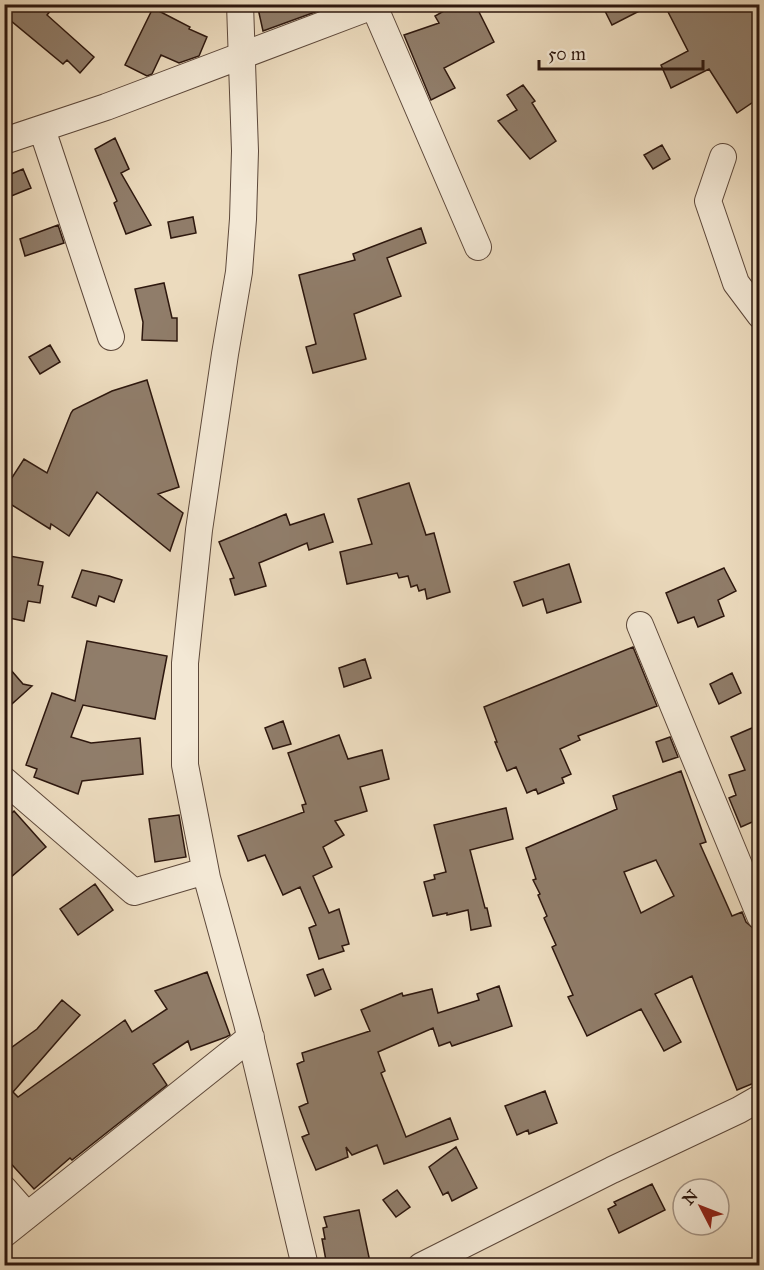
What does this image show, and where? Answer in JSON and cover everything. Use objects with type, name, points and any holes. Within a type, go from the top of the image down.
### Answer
[{"type":"street","points":[[240,4],[245,151],[243,219],[239,272],[199,530],[185,663],[185,765],[205,871],[251,1037],[305,1266]]},
{"type":"street","points":[[4,141],[106,107],[376,5],[478,247]]},
{"type":"street","points":[[42,129],[111,337]]},
{"type":"street","points":[[723,157],[708,201],[736,283],[759,315]]},
{"type":"street","points":[[640,625],[759,916]]},
{"type":"street","points":[[4,780],[134,892],[205,871]]},
{"type":"street","points":[[4,1233],[251,1037]]},
{"type":"street","points":[[421,1266],[612,1170],[739,1110],[759,1098]]},
{"type":"street","points":[[4,1189],[27,1215]]},
{"type":"building","points":[[12,4],[56,4],[47,15],[94,57],[80,73],[67,60],[63,64],[4,15]]},
{"type":"building","points":[[257,4],[317,4],[318,11],[263,31]]},
{"type":"building","points":[[456,4],[475,4],[494,42],[444,68],[455,88],[431,100],[404,35],[439,23],[435,16]]},
{"type":"building","points":[[617,4],[653,4],[612,25],[605,11]]},
{"type":"building","points":[[664,4],[759,4],[759,98],[737,113],[709,69],[671,88],[661,65],[688,51]]},
{"type":"building","points":[[153,8],[207,37],[199,56],[179,63],[161,55],[152,74],[147,76],[125,65]]},
{"type":"building","points":[[523,85],[535,101],[532,103],[556,141],[530,159],[498,121],[517,110],[507,95]]},
{"type":"building","points":[[115,138],[129,169],[121,173],[151,225],[126,234],[114,203],[117,201],[95,149]]},
{"type":"building","points":[[662,145],[670,159],[653,169],[644,155]]},
{"type":"building","points":[[23,169],[31,188],[4,199],[4,177]]},
{"type":"building","points":[[193,217],[196,233],[171,238],[168,222]]},
{"type":"building","points":[[58,225],[64,243],[25,256],[20,239]]},
{"type":"building","points":[[421,228],[426,243],[387,258],[401,296],[354,314],[366,359],[313,373],[306,347],[316,344],[299,275],[355,260],[353,254]]},
{"type":"building","points":[[164,283],[172,318],[177,318],[177,341],[142,340],[143,322],[135,289]]},
{"type":"building","points":[[50,345],[60,362],[40,374],[29,357]]},
{"type":"building","points":[[147,380],[179,487],[158,494],[183,513],[170,551],[97,492],[69,536],[51,524],[50,529],[4,500],[4,490],[24,459],[47,473],[73,410],[112,391]]},
{"type":"building","points":[[409,483],[426,535],[434,533],[450,592],[427,599],[425,589],[419,591],[417,585],[411,587],[408,576],[399,578],[397,573],[347,584],[340,552],[372,544],[358,499]]},
{"type":"building","points":[[286,514],[290,525],[324,514],[333,542],[309,550],[307,543],[259,563],[266,586],[235,595],[230,579],[234,578],[219,542]]},
{"type":"building","points":[[4,555],[43,562],[38,585],[43,586],[40,603],[28,601],[24,621],[4,617]]},
{"type":"building","points":[[569,564],[581,602],[547,613],[543,599],[523,606],[514,582]]},
{"type":"building","points":[[724,568],[736,591],[718,600],[724,616],[698,627],[694,617],[678,623],[666,593]]},
{"type":"building","points":[[82,570],[122,580],[114,602],[99,596],[96,606],[72,597]]},
{"type":"building","points":[[87,641],[167,656],[155,719],[83,705],[71,737],[91,743],[140,738],[143,774],[82,781],[78,794],[34,777],[37,769],[26,765],[52,693],[75,701]]},
{"type":"building","points":[[633,647],[657,706],[578,736],[580,740],[560,749],[571,774],[562,778],[564,783],[538,794],[536,789],[527,793],[516,767],[507,771],[484,707]]},
{"type":"building","points":[[365,659],[371,678],[344,687],[339,668]]},
{"type":"building","points":[[4,662],[23,684],[32,686],[4,711]]},
{"type":"building","points":[[732,673],[741,693],[719,704],[710,684]]},
{"type":"building","points":[[283,721],[291,744],[273,749],[265,728]]},
{"type":"building","points":[[759,725],[759,819],[741,827],[729,798],[736,795],[729,775],[745,770],[731,737]]},
{"type":"building","points":[[339,735],[348,759],[382,750],[389,779],[360,787],[367,811],[335,821],[344,835],[323,847],[332,867],[313,876],[329,913],[339,909],[349,944],[342,946],[344,951],[319,959],[309,928],[316,925],[300,887],[283,895],[265,855],[248,861],[238,836],[304,812],[302,805],[306,804],[288,753]]},
{"type":"building","points":[[670,737],[678,757],[663,762],[656,742]]},
{"type":"building","points":[[681,771],[706,842],[700,844],[732,916],[742,912],[746,922],[754,929],[759,944],[759,1081],[737,1090],[692,976],[655,994],[681,1042],[664,1051],[641,1009],[587,1036],[568,997],[573,995],[552,947],[556,945],[544,918],[547,916],[533,880],[536,879],[526,848],[617,809],[613,796]],"holes":[[[656,860],[674,896],[641,913],[624,872]]]},
{"type":"building","points":[[506,808],[513,839],[470,850],[491,926],[471,930],[468,910],[433,916],[424,882],[435,879],[434,875],[446,872],[434,825]]},
{"type":"building","points":[[14,811],[46,847],[4,883],[4,820]]},
{"type":"building","points":[[179,815],[186,857],[155,862],[149,819]]},
{"type":"building","points":[[95,884],[113,910],[78,935],[60,909]]},
{"type":"building","points":[[323,969],[331,989],[315,996],[307,975]]},
{"type":"building","points":[[207,972],[230,1035],[191,1050],[188,1041],[153,1064],[167,1085],[72,1160],[70,1158],[34,1189],[4,1156],[4,1053],[37,1029],[62,1000],[80,1015],[13,1092],[18,1097],[125,1020],[132,1032],[167,1009],[155,991]]},
{"type":"building","points":[[499,986],[512,1026],[452,1046],[450,1042],[439,1046],[433,1028],[378,1052],[385,1071],[381,1073],[406,1137],[450,1118],[458,1139],[384,1164],[377,1145],[352,1155],[346,1147],[348,1157],[316,1170],[302,1137],[309,1134],[299,1107],[308,1103],[297,1064],[304,1061],[302,1053],[370,1031],[361,1010],[402,993],[403,996],[432,989],[438,1013],[479,1000],[477,994]]},
{"type":"building","points":[[545,1091],[557,1123],[529,1134],[528,1130],[517,1135],[505,1106]]},
{"type":"building","points":[[456,1147],[477,1188],[452,1201],[448,1192],[443,1195],[429,1167]]},
{"type":"building","points":[[652,1184],[665,1210],[619,1233],[608,1209],[616,1205],[614,1202]]},
{"type":"building","points":[[397,1190],[410,1207],[396,1217],[383,1200]]},
{"type":"building","points":[[359,1210],[370,1262],[368,1266],[327,1266],[322,1239],[325,1239],[323,1228],[327,1227],[324,1217]]}]
